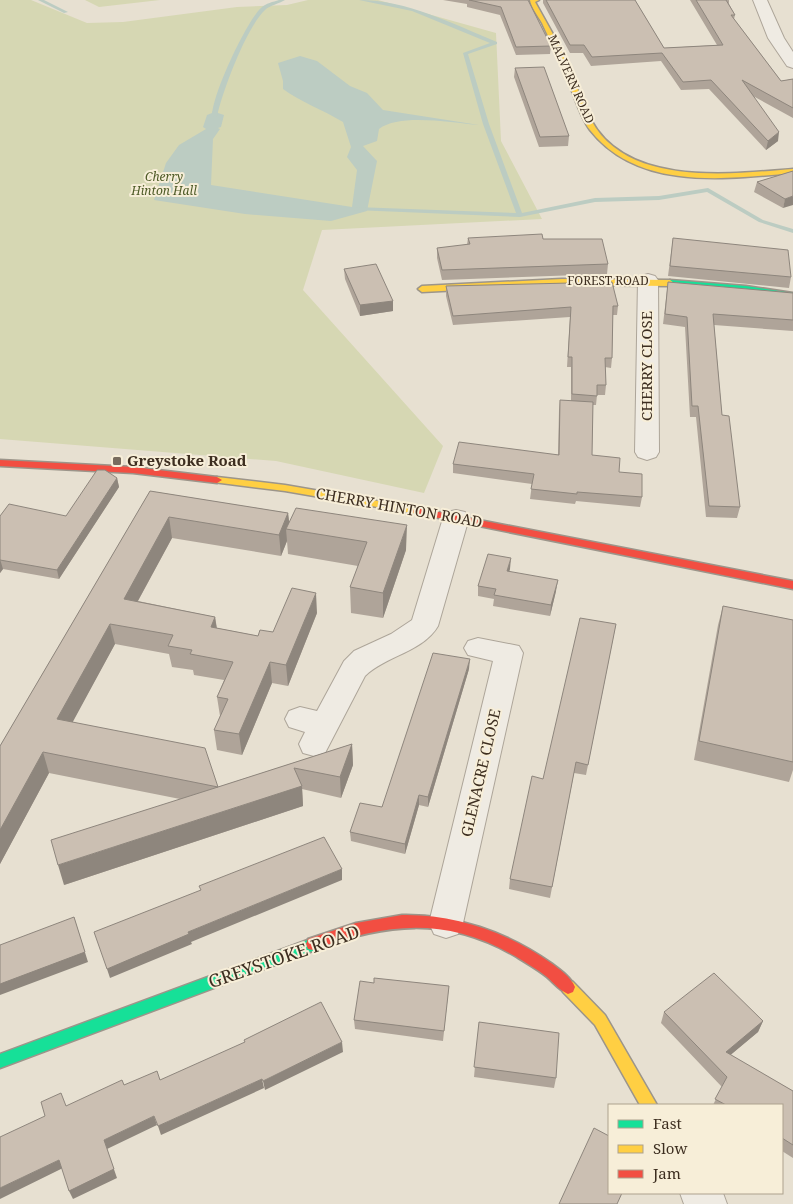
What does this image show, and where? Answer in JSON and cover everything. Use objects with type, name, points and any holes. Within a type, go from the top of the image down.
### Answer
[{"type":"street","name":"MALVERN ROAD","points":[[533,0],[548,26],[592,128],[598,137],[621,155],[639,164],[682,174],[702,175],[793,171]]},
{"type":"street","points":[[760,0],[776,38],[793,63]]},
{"type":"street","name":"FOREST ROAD","points":[[422,289],[545,280],[648,280],[747,289],[793,296]]},
{"type":"street","name":"CHERRY CLOSE","points":[[646,452],[648,280]]},
{"type":"street","name":"CHERRY HINTON ROAD","points":[[0,463],[134,470],[285,488],[456,518],[793,585]]},
{"type":"street","points":[[313,729],[354,669],[369,656],[401,641],[424,626],[456,518]]},
{"type":"street","name":"GLENACRE CLOSE","points":[[446,923],[509,654],[478,648]]},
{"type":"street","name":"GREYSTOKE ROAD","points":[[0,1062],[336,935],[402,921],[446,923],[506,944],[555,973],[600,1020],[648,1104]]},
{"type":"green space","name":"Cherry Hinton Hall","points":[[0,0],[31,0],[87,23],[123,22],[237,7],[287,5],[308,0],[378,0],[496,33],[501,141],[542,219],[322,230],[303,290],[443,446],[424,493],[276,461],[0,439]]},
{"type":"green space","points":[[85,0],[160,0],[99,7]]},
{"type":"shaded area","points":[[300,56],[317,61],[350,86],[367,93],[383,110],[479,125],[413,120],[388,124],[379,129],[377,141],[363,146],[377,161],[367,211],[331,221],[245,214],[154,200],[166,163],[179,145],[206,129],[203,127],[207,115],[212,113],[215,105],[218,113],[224,115],[221,127],[218,128],[220,129],[213,139],[211,185],[352,207],[357,170],[347,157],[351,147],[343,122],[283,89],[283,81],[278,63]]},
{"type":"building","points":[[469,0],[528,0],[551,46],[516,47],[501,7]]},
{"type":"building","points":[[546,0],[635,0],[664,48],[723,45],[696,0],[726,0],[735,15],[731,15],[781,81],[793,79],[793,108],[742,80],[779,132],[768,141],[711,80],[683,82],[662,53],[592,57],[584,45],[570,45]]},
{"type":"building","points":[[544,67],[569,136],[540,137],[515,68]]},
{"type":"building","points":[[793,171],[793,196],[785,199],[757,182]]},
{"type":"building","points":[[542,234],[543,239],[602,239],[608,264],[442,270],[437,248],[470,244],[468,238]]},
{"type":"building","points":[[673,238],[788,250],[791,277],[670,266]]},
{"type":"building","points":[[376,264],[393,301],[360,305],[344,269]]},
{"type":"building","points":[[612,282],[618,306],[613,306],[612,358],[605,358],[606,385],[597,385],[597,396],[572,394],[572,357],[568,357],[571,307],[453,316],[446,286]]},
{"type":"building","points":[[668,282],[793,293],[793,320],[713,314],[722,415],[729,416],[740,507],[709,506],[698,406],[692,406],[687,317],[665,314]]},
{"type":"building","points":[[560,400],[593,402],[592,455],[620,458],[619,472],[642,474],[642,497],[577,492],[577,494],[531,489],[534,474],[453,464],[459,442],[559,455]]},
{"type":"building","points":[[97,470],[105,470],[117,478],[57,570],[0,560],[0,516],[9,504],[66,516]]},
{"type":"building","points":[[150,491],[288,513],[279,535],[169,517],[124,599],[215,617],[211,627],[258,636],[260,630],[273,632],[292,588],[316,593],[286,665],[270,662],[239,734],[214,730],[228,699],[217,697],[233,662],[190,654],[192,650],[168,646],[173,635],[110,624],[57,719],[205,748],[218,787],[43,752],[0,830],[0,746]]},
{"type":"building","points":[[296,508],[407,525],[383,593],[350,587],[367,542],[286,529]]},
{"type":"building","points":[[488,554],[511,558],[507,571],[558,580],[551,605],[494,595],[496,589],[478,586]]},
{"type":"building","points":[[723,606],[793,620],[793,762],[699,741]]},
{"type":"building","points":[[580,618],[616,624],[588,765],[576,762],[552,887],[510,879],[532,776],[543,779]]},
{"type":"building","points":[[433,653],[470,659],[428,797],[419,795],[405,844],[350,832],[360,803],[382,807]]},
{"type":"building","points":[[352,744],[340,777],[294,768],[302,786],[58,865],[51,840]]},
{"type":"building","points":[[324,837],[342,869],[188,932],[189,934],[107,969],[94,932],[201,890],[199,886]]},
{"type":"building","points":[[74,917],[85,952],[0,984],[0,945]]},
{"type":"building","points":[[714,973],[763,1021],[726,1052],[793,1091],[793,1145],[783,1139],[783,1104],[724,1104],[715,1099],[727,1077],[664,1012]]},
{"type":"building","points":[[374,978],[449,986],[444,1031],[354,1020],[360,981],[374,983]]},
{"type":"building","points":[[321,1002],[342,1042],[263,1081],[262,1079],[158,1126],[154,1116],[104,1140],[114,1169],[69,1191],[59,1160],[0,1188],[0,1137],[45,1116],[41,1102],[61,1093],[66,1106],[122,1080],[124,1085],[157,1071],[160,1080],[245,1042],[244,1040]]},
{"type":"building","points":[[479,1022],[559,1033],[556,1078],[474,1067]]},
{"type":"building","points":[[594,1128],[608,1135],[608,1194],[622,1194],[617,1204],[559,1204]]},
{"type":"waterway","points":[[40,0],[66,12]]},
{"type":"waterway","points":[[214,116],[227,76],[251,25],[265,7],[283,0]]},
{"type":"waterway","points":[[361,0],[413,10],[495,43],[465,53],[486,124],[520,215]]},
{"type":"waterway","points":[[520,215],[595,200],[659,198],[708,190],[761,221],[793,231]]},
{"type":"waterway","points":[[356,209],[520,215]]},
{"type":"traffic: fast","points":[[670,283],[746,289],[793,296]]},
{"type":"traffic: fast","points":[[0,1061],[313,944]]},
{"type":"traffic: slow","points":[[536,0],[532,1],[556,45],[588,120],[593,129],[611,148],[633,162],[658,170],[685,174],[713,176],[793,171]]},
{"type":"traffic: slow","points":[[422,289],[562,282],[670,283]]},
{"type":"traffic: slow","points":[[217,480],[285,488],[418,511]]},
{"type":"traffic: slow","points":[[568,987],[600,1020],[648,1104]]},
{"type":"traffic: jam","points":[[0,463],[133,470],[217,480]]},
{"type":"traffic: jam","points":[[418,511],[793,585]]},
{"type":"traffic: jam","points":[[313,944],[334,936],[391,922],[423,921],[445,924],[468,929],[513,948],[534,960],[568,987]]},
{"type":"place","name":"Greystoke Road","points":[[117,461]]}]
